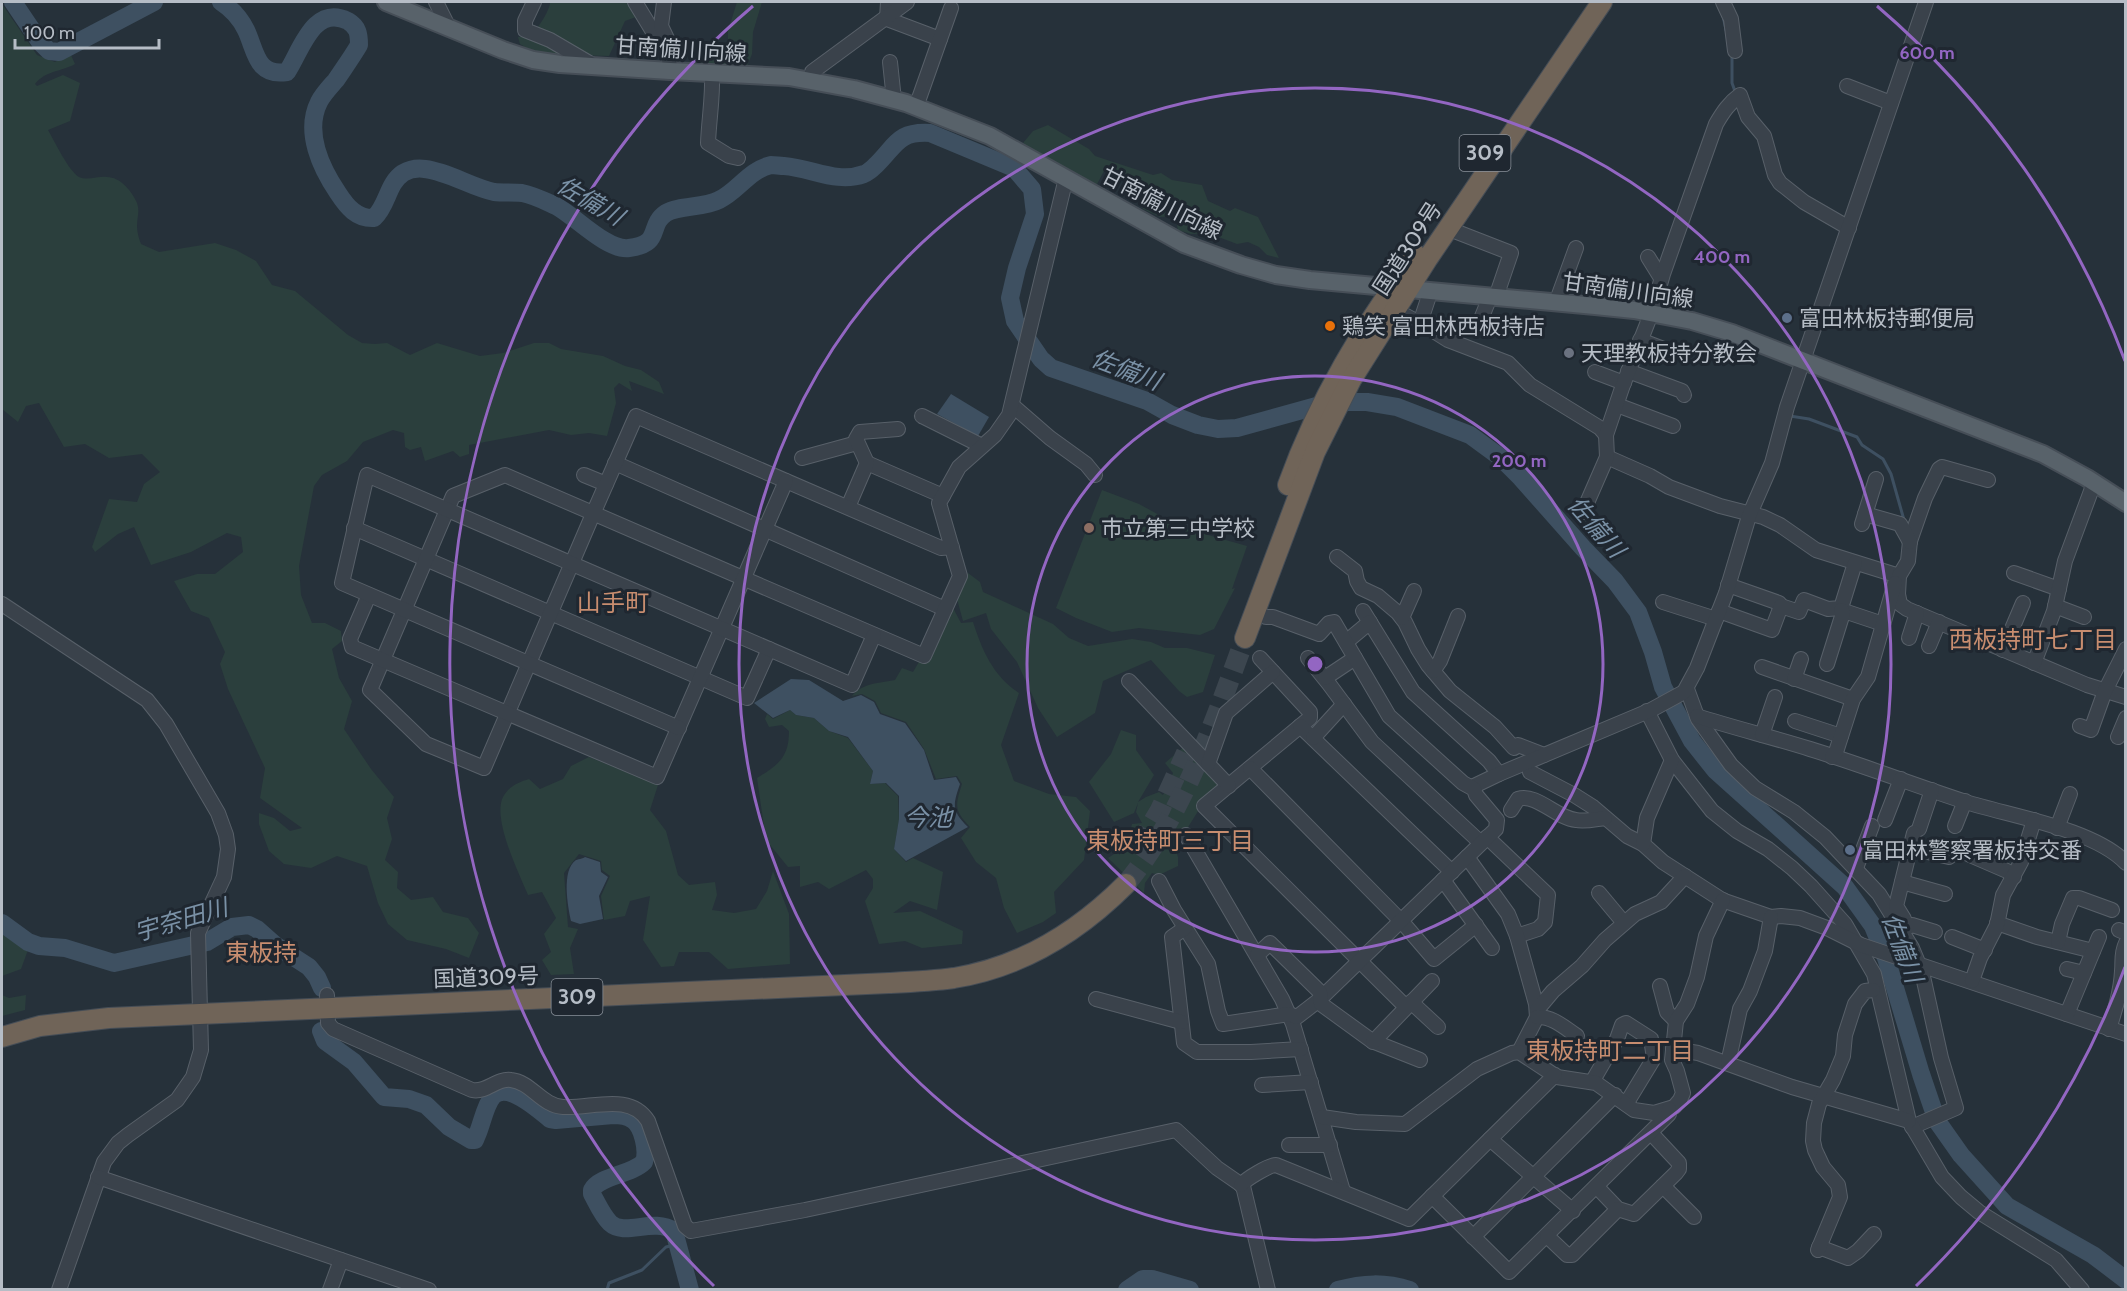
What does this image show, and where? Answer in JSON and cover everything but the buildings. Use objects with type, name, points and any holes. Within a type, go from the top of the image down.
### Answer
[{"type":"highway","name":"国道309号","points":[[1240,637],[1306,454],[1321,405],[1395,310],[1401,288],[1587,2]]},
{"type":"highway","name":"国道309号","points":[[1357,357],[1374,313],[1401,288],[1602,2]]},
{"type":"highway","name":"国道309号","points":[[2,1024],[63,1010],[118,1004],[200,1006],[889,983],[954,978],[1012,961],[1050,944],[1084,922],[1122,880]]},
{"type":"highway","name":"国道309号","points":[[2,1037],[40,1026],[200,1006]]},
{"type":"main road","name":"甘南備川向線","points":[[386,2],[533,60],[594,66],[670,67],[712,74],[811,80],[894,100],[990,136],[1162,233],[1202,252],[1275,274],[1310,280],[1651,313],[1713,326],[2043,454],[2126,503]]},
{"type":"street","points":[[436,2],[448,28]]},
{"type":"street","points":[[534,2],[525,21],[525,30],[550,40],[594,66]]},
{"type":"street","points":[[635,2],[663,47],[670,67],[675,60],[662,26],[664,2]]},
{"type":"street","points":[[888,2],[887,20],[940,39]]},
{"type":"street","points":[[811,80],[812,72],[907,2]]},
{"type":"street","points":[[1723,2],[1731,20],[1735,51]]},
{"type":"street","points":[[1474,789],[1474,786],[1499,774],[1650,710],[1686,691],[1698,668],[1728,585],[1750,514],[1772,463],[1787,407],[1926,2]]},
{"type":"street","points":[[916,107],[951,8]]},
{"type":"street","points":[[890,62],[894,100]]},
{"type":"street","points":[[712,74],[713,98],[708,143],[729,156],[738,158]]},
{"type":"street","points":[[1847,86],[1891,103]]},
{"type":"street","points":[[1583,512],[1607,457],[1606,435],[1651,313],[1661,278],[1716,124],[1727,106],[1740,95],[1748,117],[1764,136],[1775,175],[1780,183],[1804,202],[1849,228]]},
{"type":"street","points":[[952,547],[941,548],[636,416],[615,463],[593,514],[572,563],[528,663],[484,768],[426,744],[370,690],[453,496],[505,475],[593,514],[924,656],[960,576],[952,547],[939,503],[959,466],[1002,427],[1012,405],[1066,178]]},
{"type":"street","points":[[1457,232],[1511,253],[1493,297],[1481,319]]},
{"type":"street","points":[[1556,303],[1576,248]]},
{"type":"street","points":[[1648,257],[1661,278]]},
{"type":"street","points":[[1420,323],[1431,290]]},
{"type":"street","points":[[1395,310],[1458,345],[1508,363],[1530,385],[1600,428],[1606,435]]},
{"type":"street","points":[[1640,340],[1674,353]]},
{"type":"street","points":[[1595,372],[1682,390],[1684,395]]},
{"type":"street","points":[[1012,405],[1050,438],[1086,464],[1095,475]]},
{"type":"street","points":[[1617,405],[1673,426]]},
{"type":"street","points":[[922,416],[982,446]]},
{"type":"street","points":[[898,429],[860,432],[856,439],[867,463],[943,496]]},
{"type":"street","points":[[802,458],[857,443]]},
{"type":"street","points":[[1607,457],[1669,487],[1780,525],[1816,550],[1898,576]]},
{"type":"street","points":[[615,463],[945,609]]},
{"type":"street","points":[[848,507],[867,463]]},
{"type":"street","points":[[1832,757],[1853,699],[1868,677],[1898,576],[1908,561],[1910,542],[1929,486],[1941,467],[1988,480]]},
{"type":"street","points":[[679,728],[342,583],[367,475],[852,685],[874,635]]},
{"type":"street","points":[[584,475],[606,484]]},
{"type":"street","points":[[1876,479],[1864,519],[1900,524],[1910,542]]},
{"type":"street","points":[[369,595],[350,639],[352,647],[657,777],[786,481]]},
{"type":"street","points":[[2034,663],[2055,606],[2065,561],[2094,483]]},
{"type":"street","points":[[354,528],[747,698],[769,649]]},
{"type":"street","points":[[1337,557],[1354,571],[1361,588],[1377,596],[1402,618],[1418,649],[1450,691],[1487,720],[1514,748],[1518,745],[1544,755]]},
{"type":"street","points":[[1827,664],[1855,563]]},
{"type":"street","points":[[2014,573],[2059,590]]},
{"type":"street","points":[[1898,576],[1900,604],[1907,609],[2034,663],[2126,697]]},
{"type":"street","points":[[1728,585],[1799,612],[1804,600],[1828,609],[1841,609],[1883,624]]},
{"type":"street","points":[[1402,618],[1414,591]]},
{"type":"street","points":[[1663,602],[1772,630],[1781,606]]},
{"type":"street","points":[[2003,650],[2023,603]]},
{"type":"street","points":[[2,604],[138,692],[153,706],[218,813],[226,835],[228,849],[224,877],[198,933],[201,1050],[189,1084],[168,1107],[118,1143],[104,1162],[59,1290]]},
{"type":"street","points":[[2055,606],[2084,617]]},
{"type":"street","points":[[1909,638],[1917,613]]},
{"type":"street","points":[[1346,642],[1366,616],[1413,692],[1490,762],[1499,774]]},
{"type":"street","points":[[1433,671],[1440,661],[1458,616]]},
{"type":"street","points":[[1159,882],[1208,964],[1223,1024],[1289,1014],[1297,1017],[1320,999],[1496,829],[1497,820],[1473,791],[1474,789],[1463,783],[1389,716],[1334,622],[1329,623],[1319,634],[1273,617],[1266,617]]},
{"type":"street","points":[[1929,646],[1939,622]]},
{"type":"street","points":[[2080,726],[2091,730],[2105,691],[2126,648]]},
{"type":"street","points":[[1260,658],[1310,712],[1310,718],[1204,806],[1359,961],[1408,1005],[1438,1027]]},
{"type":"street","points":[[1308,658],[1371,742],[1548,895],[1545,922],[1538,929],[1516,936]]},
{"type":"street","points":[[1325,678],[1355,658]]},
{"type":"street","points":[[1794,679],[1801,659]]},
{"type":"street","points":[[1762,667],[1853,699]]},
{"type":"street","points":[[1209,764],[1226,713],[1273,672]]},
{"type":"street","points":[[1129,681],[1229,786]]},
{"type":"street","points":[[1673,1049],[1698,1053],[1792,1087],[1824,1095],[1910,1124],[1956,1108],[1948,1086],[1922,972],[1912,948],[1879,894],[1838,849],[1811,825],[1755,788],[1742,776],[1720,752],[1696,716],[1686,691]]},
{"type":"street","points":[[1762,735],[1775,697]]},
{"type":"street","points":[[1313,738],[1344,704]]},
{"type":"street","points":[[1650,710],[1672,760],[1694,791],[1718,816],[1737,831],[1780,858],[1803,877],[1845,924],[1871,968],[1910,1124],[1933,1164],[1961,1197],[1990,1220],[2056,1260],[2082,1290]]},
{"type":"street","points":[[1696,716],[1832,757],[1965,801],[2034,820],[2106,848],[2125,860]]},
{"type":"street","points":[[2118,737],[2126,718]]},
{"type":"street","points":[[1795,721],[1841,736]]},
{"type":"street","points":[[1300,726],[1448,876],[1492,948]]},
{"type":"street","points":[[1643,844],[1647,818],[1672,760]]},
{"type":"street","points":[[1250,768],[1401,921],[1434,959],[1476,925]]},
{"type":"street","points":[[1530,772],[1574,795],[1627,836],[1643,844],[1663,861],[1723,900],[1771,917],[1800,918],[1854,941],[2126,1034]]},
{"type":"street","points":[[1885,820],[1901,779]]},
{"type":"street","points":[[1918,962],[1923,958],[1896,906],[1916,831],[1932,790]]},
{"type":"street","points":[[2057,828],[2070,794]]},
{"type":"street","points":[[1511,810],[1518,799],[1523,797],[1576,820],[1605,818]]},
{"type":"street","points":[[1955,826],[1965,801]]},
{"type":"street","points":[[1972,981],[1997,923],[2003,895],[2021,862],[2034,820]]},
{"type":"street","points":[[1856,868],[1872,826]]},
{"type":"street","points":[[1186,835],[1289,1014],[1343,1191]]},
{"type":"street","points":[[1911,848],[1948,857]]},
{"type":"street","points":[[1970,855],[2007,871],[2014,877]]},
{"type":"street","points":[[1467,857],[1508,914],[1537,1013]]},
{"type":"street","points":[[1519,1052],[1537,1013],[1552,991],[1582,966],[1624,923],[1635,914],[1661,902],[1685,876]]},
{"type":"street","points":[[1902,882],[1945,894]]},
{"type":"street","points":[[1599,893],[1624,923]]},
{"type":"street","points":[[2058,942],[2065,900],[2075,897],[2112,909]]},
{"type":"street","points":[[1322,1117],[1356,1122],[1405,1124],[1478,1070],[1512,1053],[1519,1052],[1555,1075],[1592,1082],[1629,1107],[1646,1113],[1669,1109],[1680,1101],[1683,1093],[1672,1060],[1676,1021],[1687,1004],[1697,977],[1706,936],[1723,900]]},
{"type":"street","points":[[1728,1063],[1740,1009],[1766,951],[1771,917]]},
{"type":"street","points":[[1997,923],[2093,951]]},
{"type":"street","points":[[1908,927],[1912,925],[1935,932]]},
{"type":"street","points":[[1185,928],[1172,937],[1184,1043],[1197,1052],[1301,1049]]},
{"type":"street","points":[[2109,1029],[2124,971],[2123,935]]},
{"type":"street","points":[[1952,937],[1985,950]]},
{"type":"street","points":[[2067,1014],[2099,937]]},
{"type":"street","points":[[1854,941],[1866,969],[1881,1020],[1887,1026]]},
{"type":"street","points":[[1257,956],[1270,943],[1320,992],[1321,1004],[1373,1042],[1420,1060]]},
{"type":"street","points":[[2067,969],[2085,973]]},
{"type":"street","points":[[1373,1042],[1432,981]]},
{"type":"street","points":[[1660,986],[1667,1012],[1676,1021]]},
{"type":"street","points":[[1873,990],[1865,991],[1855,1004],[1845,1035],[1843,1056],[1817,1113],[1813,1141],[1823,1167],[1838,1185],[1840,1197],[1818,1249],[1848,1258],[1874,1234]]},
{"type":"street","points":[[1096,999],[1181,1022]]},
{"type":"street","points":[[327,1001],[328,1023],[333,1029],[472,1090],[481,1091],[501,1080],[511,1080],[521,1083],[557,1106],[627,1104],[640,1110],[648,1121],[685,1226],[691,1231],[805,1210],[1176,1130],[1217,1168],[1241,1185],[1268,1290]]},
{"type":"street","points":[[1537,1013],[1577,1036]]},
{"type":"street","points":[[1473,1237],[1533,1176],[1620,1100],[1654,1058],[1651,1039],[1626,1023],[1622,1024],[1617,1039],[1592,1082]]},
{"type":"street","points":[[1241,1185],[1272,1165],[1343,1191],[1409,1219],[1555,1075]]},
{"type":"street","points":[[1262,1085],[1311,1082]]},
{"type":"street","points":[[1432,1197],[1509,1272],[1651,1133],[1669,1114],[1669,1109]]},
{"type":"street","points":[[1597,1187],[1618,1209],[1634,1214],[1677,1173],[1680,1169],[1679,1163],[1651,1133]]},
{"type":"street","points":[[1490,1139],[1573,1211]]},
{"type":"street","points":[[1289,1145],[1330,1145]]},
{"type":"street","points":[[98,1177],[429,1290]]},
{"type":"street","points":[[1663,1186],[1694,1217]]},
{"type":"street","points":[[1547,1236],[1567,1255],[1572,1256],[1618,1209]]},
{"type":"street","points":[[330,1290],[341,1260]]},
{"type":"green space","points":[[550,2],[625,2],[630,3],[636,17],[625,21],[609,56],[536,54],[520,44],[518,37],[529,36],[535,31]]},
{"type":"green space","points":[[737,2],[762,2],[753,32],[752,54],[746,69],[694,65],[699,58],[728,43],[728,31]]},
{"type":"green space","points":[[2,4],[37,55],[55,62],[70,53],[75,64],[39,79],[35,84],[37,86],[63,75],[80,83],[70,121],[48,130],[66,162],[79,177],[116,179],[129,190],[138,206],[137,228],[141,244],[159,252],[215,243],[236,250],[256,261],[272,285],[295,291],[348,335],[362,343],[387,343],[410,355],[437,343],[480,356],[503,353],[534,343],[549,343],[561,349],[603,356],[641,370],[659,382],[664,394],[629,381],[632,391],[619,383],[614,388],[616,403],[607,436],[589,433],[571,435],[549,430],[469,445],[469,454],[460,457],[453,451],[425,461],[421,447],[410,450],[405,447],[404,433],[393,430],[363,442],[347,461],[322,475],[314,486],[299,566],[301,595],[312,623],[325,623],[341,631],[342,641],[332,649],[339,678],[352,701],[344,729],[371,769],[394,797],[387,818],[392,839],[385,860],[398,872],[397,888],[411,900],[433,897],[443,912],[468,918],[479,933],[469,958],[446,949],[407,940],[388,924],[378,903],[367,866],[337,856],[311,868],[284,864],[269,851],[259,824],[259,813],[274,818],[290,831],[302,828],[260,798],[265,768],[228,689],[220,664],[225,652],[209,618],[191,611],[174,581],[197,574],[215,574],[243,552],[241,537],[227,533],[191,552],[151,565],[134,527],[118,534],[95,552],[92,547],[109,499],[137,502],[144,484],[160,472],[142,454],[109,458],[85,444],[64,447],[39,403],[26,406],[18,422],[2,409]]},
{"type":"green space","points":[[1048,125],[1089,149],[1095,156],[1153,175],[1161,173],[1172,180],[1202,185],[1208,201],[1230,211],[1235,208],[1258,217],[1279,258],[1267,255],[1259,247],[1248,242],[1237,244],[1208,233],[1191,234],[1178,230],[1175,216],[1160,217],[1143,209],[1135,182],[1104,171],[1096,186],[1067,175],[1023,143],[1033,131]]},
{"type":"green space","points":[[1102,490],[1139,504],[1183,528],[1247,546],[1232,589],[1235,588],[1214,629],[1200,635],[1139,628],[1112,632],[1056,608]]},
{"type":"green space","points":[[968,573],[980,582],[983,592],[1053,624],[1069,638],[1088,646],[1132,639],[1151,642],[1165,648],[1187,648],[1215,655],[1203,692],[1187,697],[1151,660],[1103,681],[1095,713],[1057,737],[1038,708],[1017,662],[991,629],[986,613],[963,621],[957,599]]},
{"type":"green space","points":[[952,606],[961,623],[973,622],[980,643],[995,670],[1019,693],[1001,745],[1014,781],[1049,794],[1076,797],[1090,811],[1084,860],[1054,892],[1056,913],[1043,922],[1017,933],[1004,908],[996,878],[976,862],[961,838],[970,827],[957,807],[962,784],[957,776],[936,779],[924,749],[906,722],[881,713],[875,701],[862,694],[852,696],[866,686],[895,680],[902,668],[913,672]]},
{"type":"green space","points":[[790,710],[796,715],[814,718],[829,731],[848,738],[873,771],[870,784],[885,783],[898,796],[899,820],[894,849],[906,862],[913,858],[943,872],[937,910],[910,901],[893,913],[920,911],[963,931],[962,944],[922,948],[905,941],[879,944],[865,901],[873,888],[873,879],[866,870],[829,889],[818,882],[800,887],[800,866],[788,867],[766,840],[757,778],[781,760],[787,748],[789,731],[782,725],[769,727],[765,719],[767,714],[773,719]]},
{"type":"green space","points":[[1121,730],[1136,735],[1136,750],[1154,775],[1138,802],[1159,792],[1163,795],[1173,773],[1165,763],[1185,746],[1220,785],[1197,804],[1200,808],[1175,848],[1178,866],[1159,875],[1152,873],[1145,883],[1144,893],[1108,858],[1128,845],[1132,824],[1142,823],[1136,812],[1138,803],[1134,813],[1114,822],[1089,782],[1111,754]]},
{"type":"green space","points":[[589,757],[658,785],[650,810],[666,831],[678,875],[689,885],[715,882],[717,895],[712,910],[734,913],[756,909],[767,891],[773,871],[789,914],[790,964],[728,969],[709,952],[679,952],[674,966],[661,967],[643,940],[650,896],[630,901],[625,916],[604,920],[601,896],[610,876],[602,870],[601,861],[579,854],[564,873],[568,927],[578,929],[570,948],[574,974],[551,975],[542,960],[551,952],[544,934],[556,918],[542,892],[528,895],[508,846],[501,819],[501,807],[505,793],[514,785],[529,779],[540,789],[563,779],[571,766]]},
{"type":"green space","points":[[2,920],[32,939],[21,969],[2,976]]},
{"type":"green space","points":[[2,995],[9,998],[26,995],[25,1010],[2,1016]]},
{"type":"water","points":[[951,394],[989,417],[978,436],[937,414]]},
{"type":"water","name":"今池","points":[[791,679],[809,680],[843,701],[861,695],[874,702],[880,714],[905,723],[924,750],[934,780],[956,777],[960,784],[955,807],[968,827],[906,861],[894,849],[899,819],[899,796],[886,783],[870,784],[873,771],[848,737],[829,731],[814,718],[796,715],[790,710],[773,718],[754,703]]},
{"type":"water","points":[[585,857],[600,862],[601,872],[608,877],[599,896],[603,919],[580,924],[571,921],[567,880],[571,865],[576,860]]},
{"type":"waterway","name":"佐備川","points":[[13,2],[40,42],[49,51],[59,52],[154,2]]},
{"type":"waterway","name":"佐備川","points":[[221,2],[241,22],[259,61],[269,70],[277,72],[287,72],[303,42],[317,24],[336,17],[348,21],[356,28],[359,45],[321,99],[313,125],[316,149],[326,172],[345,203],[362,216],[374,218],[379,213],[394,183],[403,173],[414,169],[425,169],[443,173],[494,192],[522,193],[535,197],[564,211],[601,239],[620,247],[629,248],[640,246],[651,239],[660,218],[671,210],[713,203],[763,168],[771,165],[784,166],[834,176],[854,177],[870,170],[904,137],[910,134],[930,133],[1014,168],[1032,189],[1035,214],[1017,268],[1010,298],[1015,321],[1041,359],[1051,368],[1147,401],[1172,415],[1198,425],[1218,429],[1237,428],[1331,402],[1367,402],[1397,407],[1470,435],[1500,457],[1521,478],[1615,581],[1638,612],[1663,687],[1692,741],[1715,770],[1845,887],[1873,926],[1886,958],[1937,1121],[1961,1155],[2007,1206],[2093,1255],[2126,1280]]},
{"type":"waterway","points":[[1723,16],[1726,30]]},
{"type":"waterway","points":[[1732,54],[1732,83],[1736,94]]},
{"type":"waterway","points":[[1790,416],[1809,419],[1857,437],[1862,445],[1883,459],[1891,474],[1904,520]]},
{"type":"waterway","name":"宇奈田川","points":[[2,923],[28,942],[39,946],[65,948],[114,963],[207,942],[232,927],[249,925],[309,967],[322,988]]},
{"type":"waterway","name":"宇奈田川","points":[[321,1031],[325,1041],[354,1062],[384,1097],[409,1099],[426,1105],[449,1127],[471,1140],[475,1140],[490,1100],[499,1092],[514,1094],[522,1098],[550,1119],[613,1115],[631,1118],[637,1123],[642,1133],[644,1162],[596,1185],[592,1194],[610,1223],[616,1227],[657,1226],[674,1231],[690,1290]]},
{"type":"waterway","points":[[607,1290],[609,1283],[642,1270],[666,1247],[678,1244]]},
{"type":"waterway","name":"宇奈田川","points":[[1127,1290],[1143,1279],[1152,1279],[1190,1290]]},
{"type":"waterway","name":"宇奈田川","points":[[1338,1290],[1374,1284],[1410,1290]]},
{"type":"tunnel","points":[[1126,884],[1165,827],[1196,766],[1245,638]]},
{"type":"tunnel","points":[[1138,847],[1160,810],[1186,753]]},
{"type":"place","name":"富田林板持郵便局","points":[[1787,318]]},
{"type":"place","name":"鶏笑 富田林西板持店","points":[[1330,326]]},
{"type":"place","name":"天理教板持分教会","points":[[1569,353]]},
{"type":"place","name":"市立第三中学校","points":[[1089,528]]},
{"type":"place","name":"富田林警察署板持交番","points":[[1850,850]]},
{"type":"district","name":"山手町","points":[[613,603]]},
{"type":"district","name":"西板持町七丁目","points":[[2033,640]]},
{"type":"district","name":"東板持町三丁目","points":[[1170,841]]},
{"type":"district","name":"東板持","points":[[261,953]]},
{"type":"district","name":"東板持町二丁目","points":[[1610,1051]]}]
